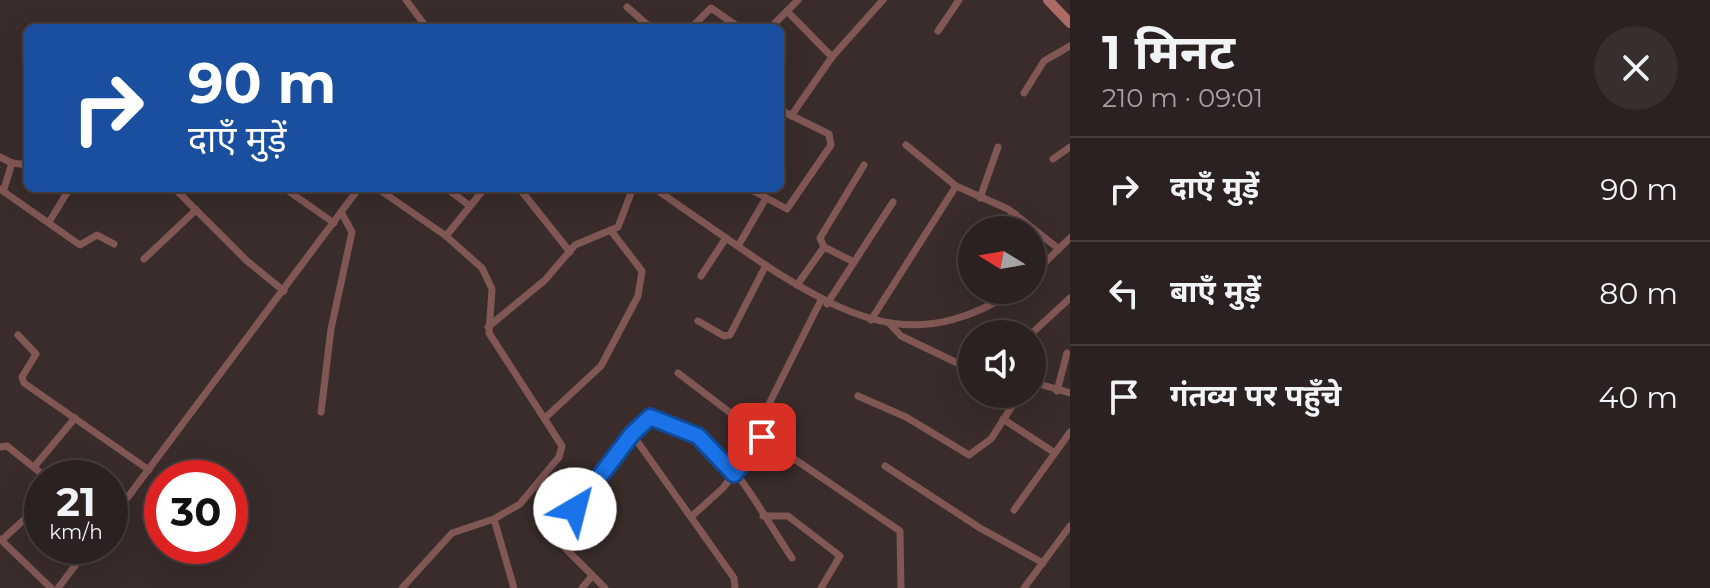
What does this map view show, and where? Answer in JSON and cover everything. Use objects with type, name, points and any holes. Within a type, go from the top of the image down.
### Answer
[{"type":"street","points":[[406,0],[424,24]]},
{"type":"street","points":[[774,24],[797,0]]},
{"type":"street","points":[[791,116],[832,57],[883,0]]},
{"type":"street","points":[[938,31],[959,0]]},
{"type":"street","points":[[1048,0],[1070,23]]},
{"type":"street","points":[[627,7],[646,24]]},
{"type":"street","points":[[695,24],[711,8],[734,24]]},
{"type":"street","points":[[787,11],[832,57]]},
{"type":"street","points":[[1024,93],[1044,61],[1070,46]]},
{"type":"street","points":[[754,192],[783,209],[789,207],[832,143],[829,134],[784,112]]},
{"type":"street","points":[[906,145],[956,186],[1015,214],[1059,249]]},
{"type":"street","points":[[980,198],[998,147]]},
{"type":"street","points":[[1053,159],[1070,147]]},
{"type":"street","points":[[0,157],[24,164]]},
{"type":"street","points":[[12,163],[2,189],[80,245],[97,235],[114,244]]},
{"type":"street","points":[[854,262],[824,247],[820,238],[864,165]]},
{"type":"street","points":[[871,320],[956,186]]},
{"type":"street","points":[[49,222],[68,192]]},
{"type":"street","points":[[178,192],[284,291]]},
{"type":"street","points":[[290,192],[334,223]]},
{"type":"street","points":[[157,460],[356,192]]},
{"type":"street","points":[[383,192],[446,236],[488,278],[492,289],[488,327],[561,443],[561,452],[520,504],[494,519],[452,533],[402,588]]},
{"type":"street","points":[[451,192],[470,206]]},
{"type":"street","points":[[446,236],[482,192]]},
{"type":"street","points":[[522,192],[570,252]]},
{"type":"street","points":[[488,327],[545,280],[581,242],[612,232],[624,219],[632,192]]},
{"type":"street","points":[[660,192],[824,302],[871,320],[924,324],[967,315],[989,304]]},
{"type":"street","points":[[738,246],[765,200]]},
{"type":"street","points":[[692,516],[734,474],[758,435],[824,302],[893,202]]},
{"type":"street","points":[[144,259],[196,210]]},
{"type":"street","points":[[321,412],[332,320],[352,232],[341,212]]},
{"type":"street","points":[[545,418],[601,366],[638,296],[642,271],[612,232]]},
{"type":"street","points":[[701,276],[726,238]]},
{"type":"street","points":[[1046,262],[1070,238]]},
{"type":"street","points":[[797,285],[824,247]]},
{"type":"street","points":[[698,321],[724,336],[730,335],[766,265]]},
{"type":"street","points":[[1046,320],[1070,298]]},
{"type":"street","points":[[889,323],[901,336],[958,363]]},
{"type":"street","points":[[18,335],[36,354],[22,381],[144,466]]},
{"type":"street","points":[[1057,391],[1067,353]]},
{"type":"street","points":[[678,373],[758,435],[900,531],[903,538],[901,588]]},
{"type":"street","points":[[1046,387],[1070,393]]},
{"type":"street","points":[[858,396],[906,417],[969,455],[991,439],[1010,408]]},
{"type":"street","points":[[40,460],[75,418]]},
{"type":"street","points":[[575,509],[632,434],[647,419],[655,418],[698,436],[734,474],[792,558]]},
{"type":"street","points":[[1003,419],[1055,453]]},
{"type":"street","points":[[1014,510],[1070,432]]},
{"type":"street","points":[[632,434],[734,578],[735,588]]},
{"type":"street","points":[[0,447],[7,446],[25,460]]},
{"type":"street","points":[[885,466],[980,528],[1043,563]]},
{"type":"street","points":[[128,497],[144,477]]},
{"type":"street","points":[[763,516],[788,516],[840,556],[821,588]]},
{"type":"street","points":[[24,519],[1,540],[51,588]]},
{"type":"street","points":[[494,519],[514,588]]},
{"type":"street","points":[[1024,588],[1067,538],[1070,526]]},
{"type":"street","points":[[564,547],[605,588]]},
{"type":"street","points":[[58,588],[76,564]]},
{"type":"street","points":[[582,588],[592,576]]},
{"type":"street","points":[[891,588],[899,579]]},
{"type":"route","points":[[575,509],[632,434],[650,417],[698,436],[734,474],[762,437]]}]
